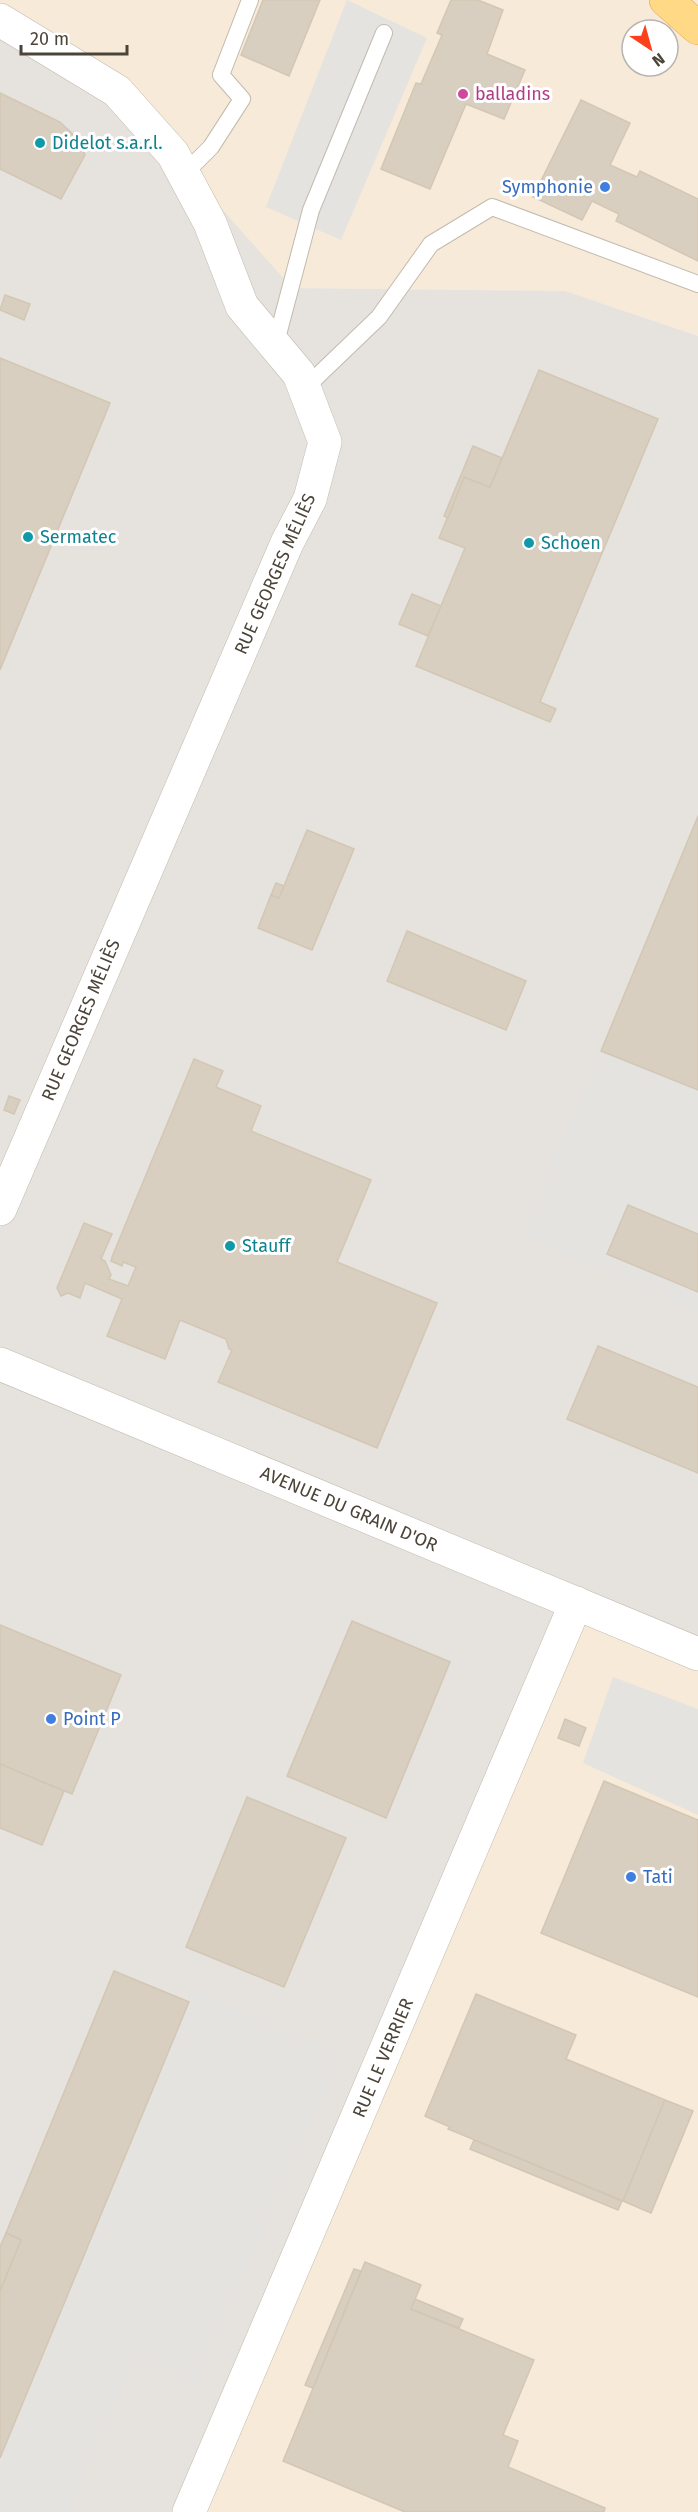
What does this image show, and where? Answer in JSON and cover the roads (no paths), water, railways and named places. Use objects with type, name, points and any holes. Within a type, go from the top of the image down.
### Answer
[{"type":"highway","points":[[666,0],[698,28]]},
{"type":"street","name":"RUE GEORGES MÉLIÈS","points":[[0,20],[117,91],[173,154],[210,223],[242,306],[298,374],[325,442],[310,499],[282,554],[0,1209]]},
{"type":"street","name":"AVENUE DU GRAIN D'OR","points":[[0,1364],[698,1654]]},
{"type":"street","name":"RUE LE VERRIER","points":[[189,2512],[576,1604]]},
{"type":"lane","points":[[184,174],[211,147],[242,99],[221,75],[250,0]]},
{"type":"lane","points":[[275,346],[311,210],[384,33]]},
{"type":"lane","points":[[304,389],[379,317],[430,244],[492,207],[698,284]]},
{"type":"place","name":"balladins","points":[[463,94]]},
{"type":"place","name":"Didelot s.a.r.l.","points":[[40,143]]},
{"type":"place","name":"Symphonie","points":[[605,187]]},
{"type":"place","name":"Sermatec","points":[[28,537]]},
{"type":"place","name":"Schoen","points":[[529,543]]},
{"type":"place","name":"Stauff","points":[[230,1246]]},
{"type":"place","name":"Point P","points":[[51,1719]]},
{"type":"place","name":"Tati","points":[[631,1877]]}]
